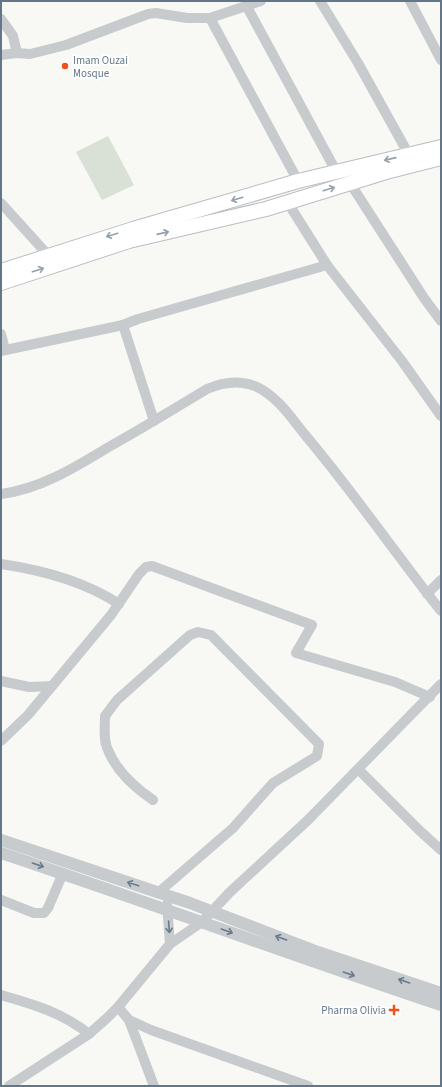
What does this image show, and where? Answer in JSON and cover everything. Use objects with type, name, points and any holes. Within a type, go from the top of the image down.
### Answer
[{"type":"main road","points":[[1,271],[48,255],[301,180],[441,146]]},
{"type":"main road","points":[[1,282],[129,241],[266,209],[350,183],[441,158]]},
{"type":"main road","points":[[301,180],[308,196]]},
{"type":"main road","points":[[260,192],[262,202],[266,209]]},
{"type":"street","points":[[1,55],[17,53],[30,54],[66,45],[148,14],[156,13],[187,18],[210,18],[261,1]]},
{"type":"street","points":[[320,1],[358,64],[409,155]]},
{"type":"street","points":[[410,1],[441,60]]},
{"type":"street","points":[[246,5],[336,171]]},
{"type":"street","points":[[210,18],[301,180]]},
{"type":"street","points":[[1,19],[13,36],[17,53]]},
{"type":"street","points":[[350,183],[424,298],[441,321]]},
{"type":"street","points":[[288,203],[327,265],[402,361],[441,416]]},
{"type":"street","points":[[1,204],[48,255]]},
{"type":"street","points":[[1,334],[3,350],[123,325],[138,319],[327,265]]},
{"type":"street","points":[[123,325],[154,421]]},
{"type":"street","points":[[1,494],[16,492],[34,486],[71,469],[207,389],[217,385],[234,382],[257,387],[275,399],[326,460],[441,611]]},
{"type":"street","points":[[1,564],[26,568],[80,584],[101,592],[119,604]]},
{"type":"street","points":[[1,741],[28,714],[52,686],[119,604],[143,570],[152,566],[312,625],[296,653],[395,682],[430,697]]},
{"type":"street","points":[[427,594],[441,580]]},
{"type":"street","points":[[153,800],[134,787],[126,779],[107,750],[105,716],[117,700],[190,634],[198,632],[211,634],[319,744],[317,756],[273,783],[233,828],[159,892]]},
{"type":"street","points":[[1,681],[28,687],[52,686]]},
{"type":"street","points":[[15,1084],[89,1034],[118,1007],[170,944],[202,922],[211,911],[359,770],[441,684]]},
{"type":"street","points":[[359,770],[418,830],[441,850]]},
{"type":"street","points":[[1,840],[159,892],[318,952],[441,993]]},
{"type":"street","points":[[1,852],[168,909],[285,953],[441,1005]]},
{"type":"street","points":[[1,900],[34,913],[44,913],[48,908],[63,873]]},
{"type":"street","points":[[170,944],[168,902],[171,897]]},
{"type":"street","points":[[1,995],[54,1012],[74,1022],[89,1034]]},
{"type":"street","points":[[118,1007],[129,1020],[154,1086]]},
{"type":"street","points":[[129,1020],[151,1030],[305,1085]]},
{"type":"shaded area","points":[[108,136],[134,185],[102,200],[76,152]]},
{"type":"place","name":"Imam Ouzai Mosque","points":[[65,66]]},
{"type":"place","name":"Pharma Olivia","points":[[394,1010]]}]
